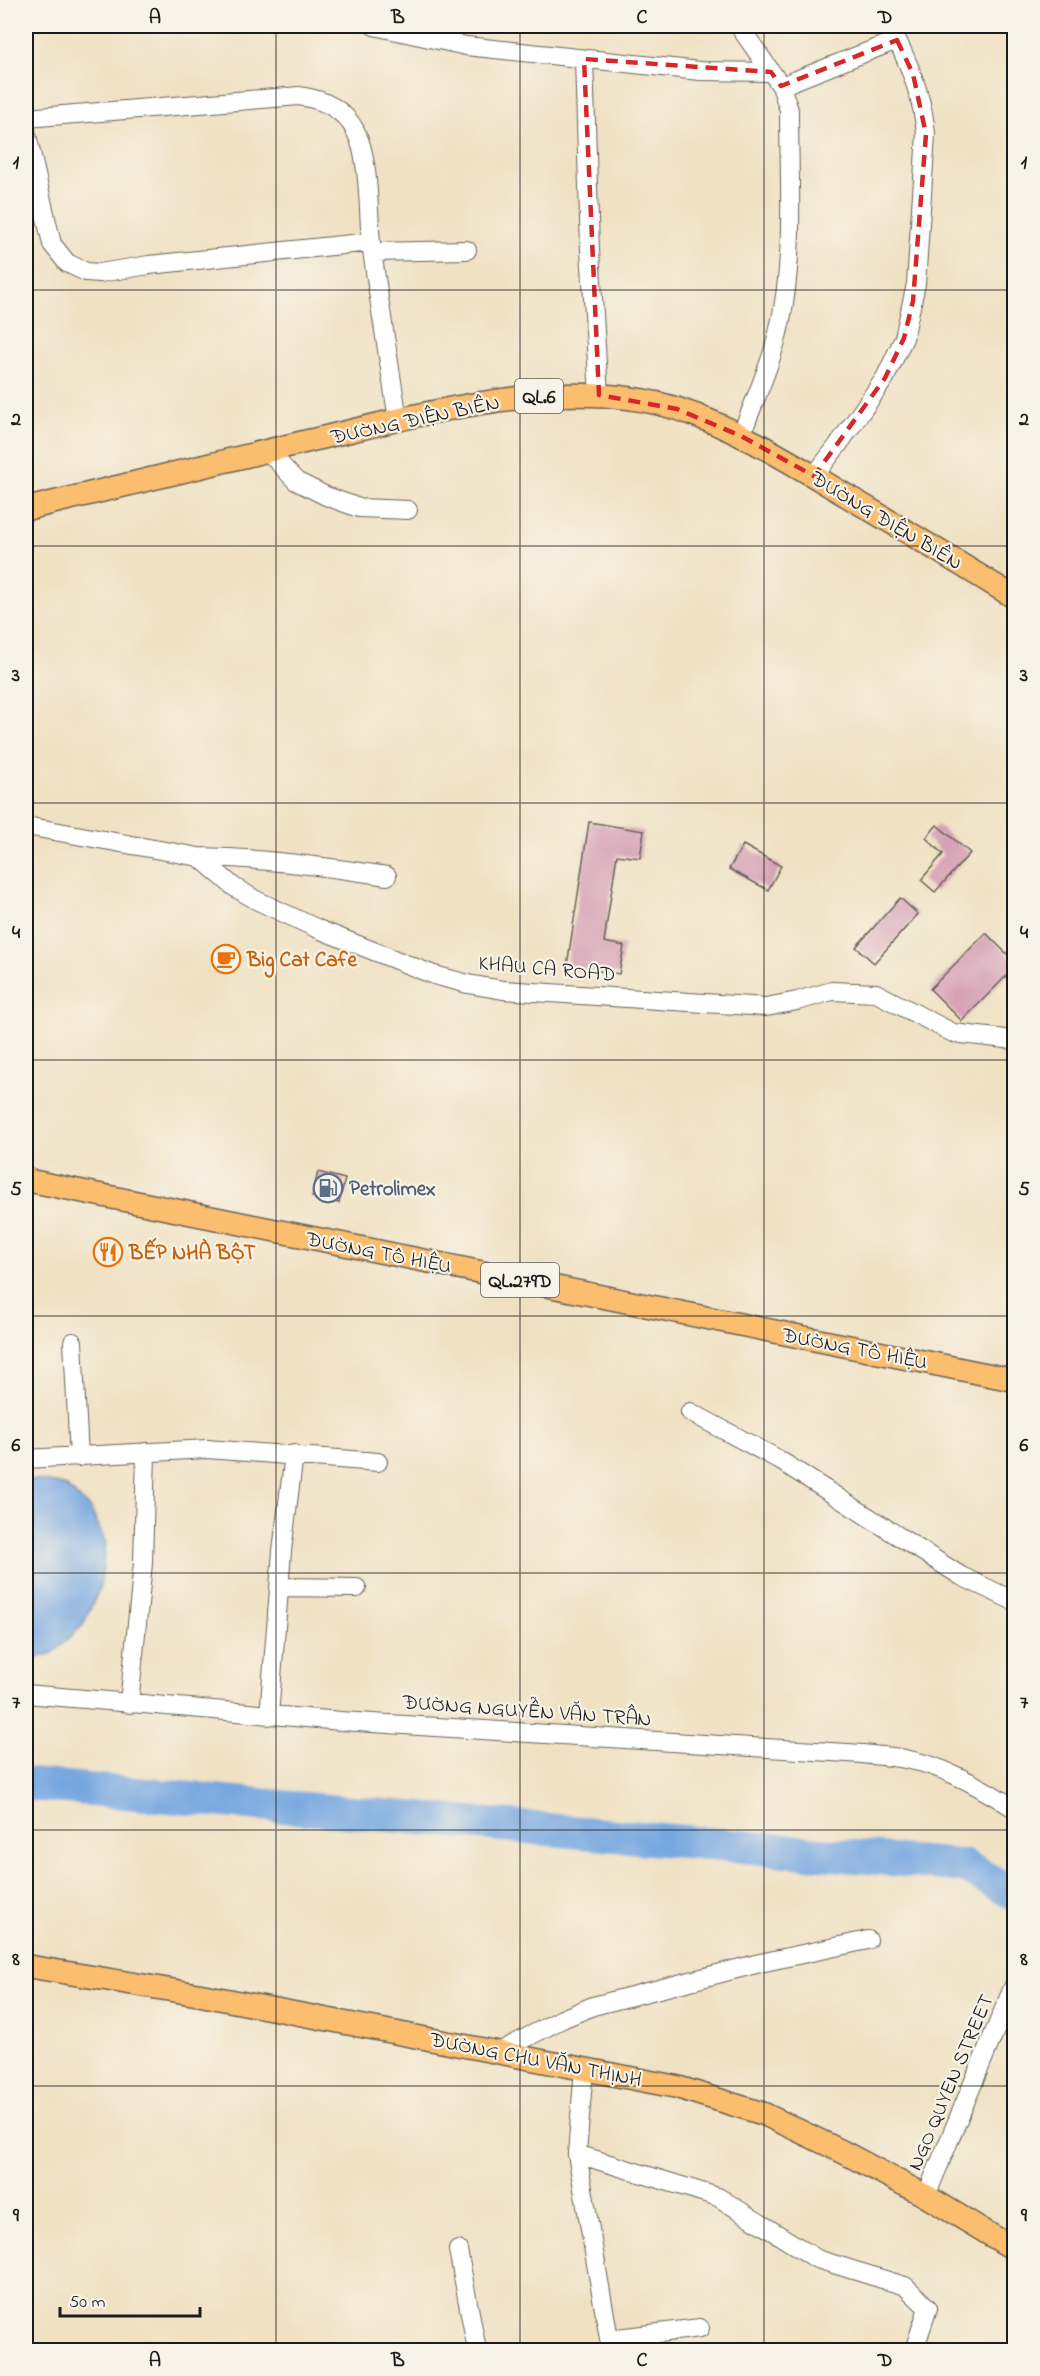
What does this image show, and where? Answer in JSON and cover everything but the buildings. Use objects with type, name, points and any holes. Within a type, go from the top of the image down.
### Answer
[{"type":"main road","name":"ĐƯỜNG ĐIỆN BIÊN","points":[[26,509],[398,420],[519,398],[599,394],[677,409],[741,436],[814,476],[1014,597]]},
{"type":"main road","name":"ĐƯỜNG TÔ HIỆU","points":[[26,1180],[1014,1380]]},
{"type":"main road","name":"ĐƯỜNG CHU VĂN THỊNH","points":[[26,1966],[201,1995],[501,2051],[677,2087],[764,2114],[926,2196],[1014,2249]]},
{"type":"street","points":[[374,26],[466,46],[776,79],[898,33],[913,74],[925,118],[926,134],[913,301],[904,338],[885,378],[849,431],[814,476]]},
{"type":"street","points":[[739,26],[776,79],[789,110],[789,263],[777,339],[741,436]]},
{"type":"street","points":[[584,59],[590,250],[599,394]]},
{"type":"street","points":[[26,118],[299,96],[315,98],[334,107],[344,115],[355,129],[360,142],[369,204],[372,247],[398,420]]},
{"type":"street","points":[[26,131],[52,244],[68,263],[86,272],[100,273],[149,266],[372,247],[467,250]]},
{"type":"street","points":[[268,451],[296,481],[326,496],[359,508],[408,510]]},
{"type":"street","points":[[26,826],[199,857],[251,858],[387,876]]},
{"type":"street","name":"KHAU CA ROAD","points":[[199,857],[234,887],[256,900],[434,975],[468,984],[503,990],[766,1007],[832,991],[876,993],[953,1033],[1014,1040]]},
{"type":"street","points":[[73,1342],[79,1457]]},
{"type":"street","points":[[690,1412],[776,1458],[961,1576],[1014,1601]]},
{"type":"street","points":[[26,1459],[207,1449],[378,1462]]},
{"type":"street","points":[[129,1704],[143,1563],[146,1452]]},
{"type":"street","points":[[269,1716],[281,1587],[282,1551],[294,1454]]},
{"type":"street","points":[[281,1587],[357,1587]]},
{"type":"street","name":"ĐƯỜNG NGUYỄN VĂN TRÂN","points":[[26,1694],[269,1716],[863,1754],[905,1759],[935,1767],[964,1779],[1014,1808]]},
{"type":"street","points":[[501,2051],[562,2019],[593,2006],[760,1963],[868,1940]]},
{"type":"street","name":"NGO QUYEN STREET","points":[[926,2196],[1014,1985]]},
{"type":"street","points":[[584,2068],[578,2154],[610,2345],[700,2328]]},
{"type":"street","points":[[578,2154],[718,2197],[817,2259],[905,2286],[928,2308],[914,2350]]},
{"type":"street","points":[[458,2250],[477,2350]]},
{"type":"highlighted area","points":[[897,40],[913,74],[926,134],[913,301],[904,338],[885,378],[814,476],[741,436],[677,409],[599,395],[584,59],[771,72],[781,86]]},
{"type":"water","points":[[37,1480],[64,1485],[90,1508],[106,1543],[100,1587],[83,1625],[53,1653],[26,1661],[26,1481]]},
{"type":"waterway","points":[[26,1784],[964,1866],[1014,1894]]},
{"type":"place","name":"Big Cat Cafe","points":[[226,959]]},
{"type":"place","name":"Petrolimex","points":[[328,1188]]},
{"type":"place","name":"BẾP NHÀ BỘT","points":[[108,1252]]}]
